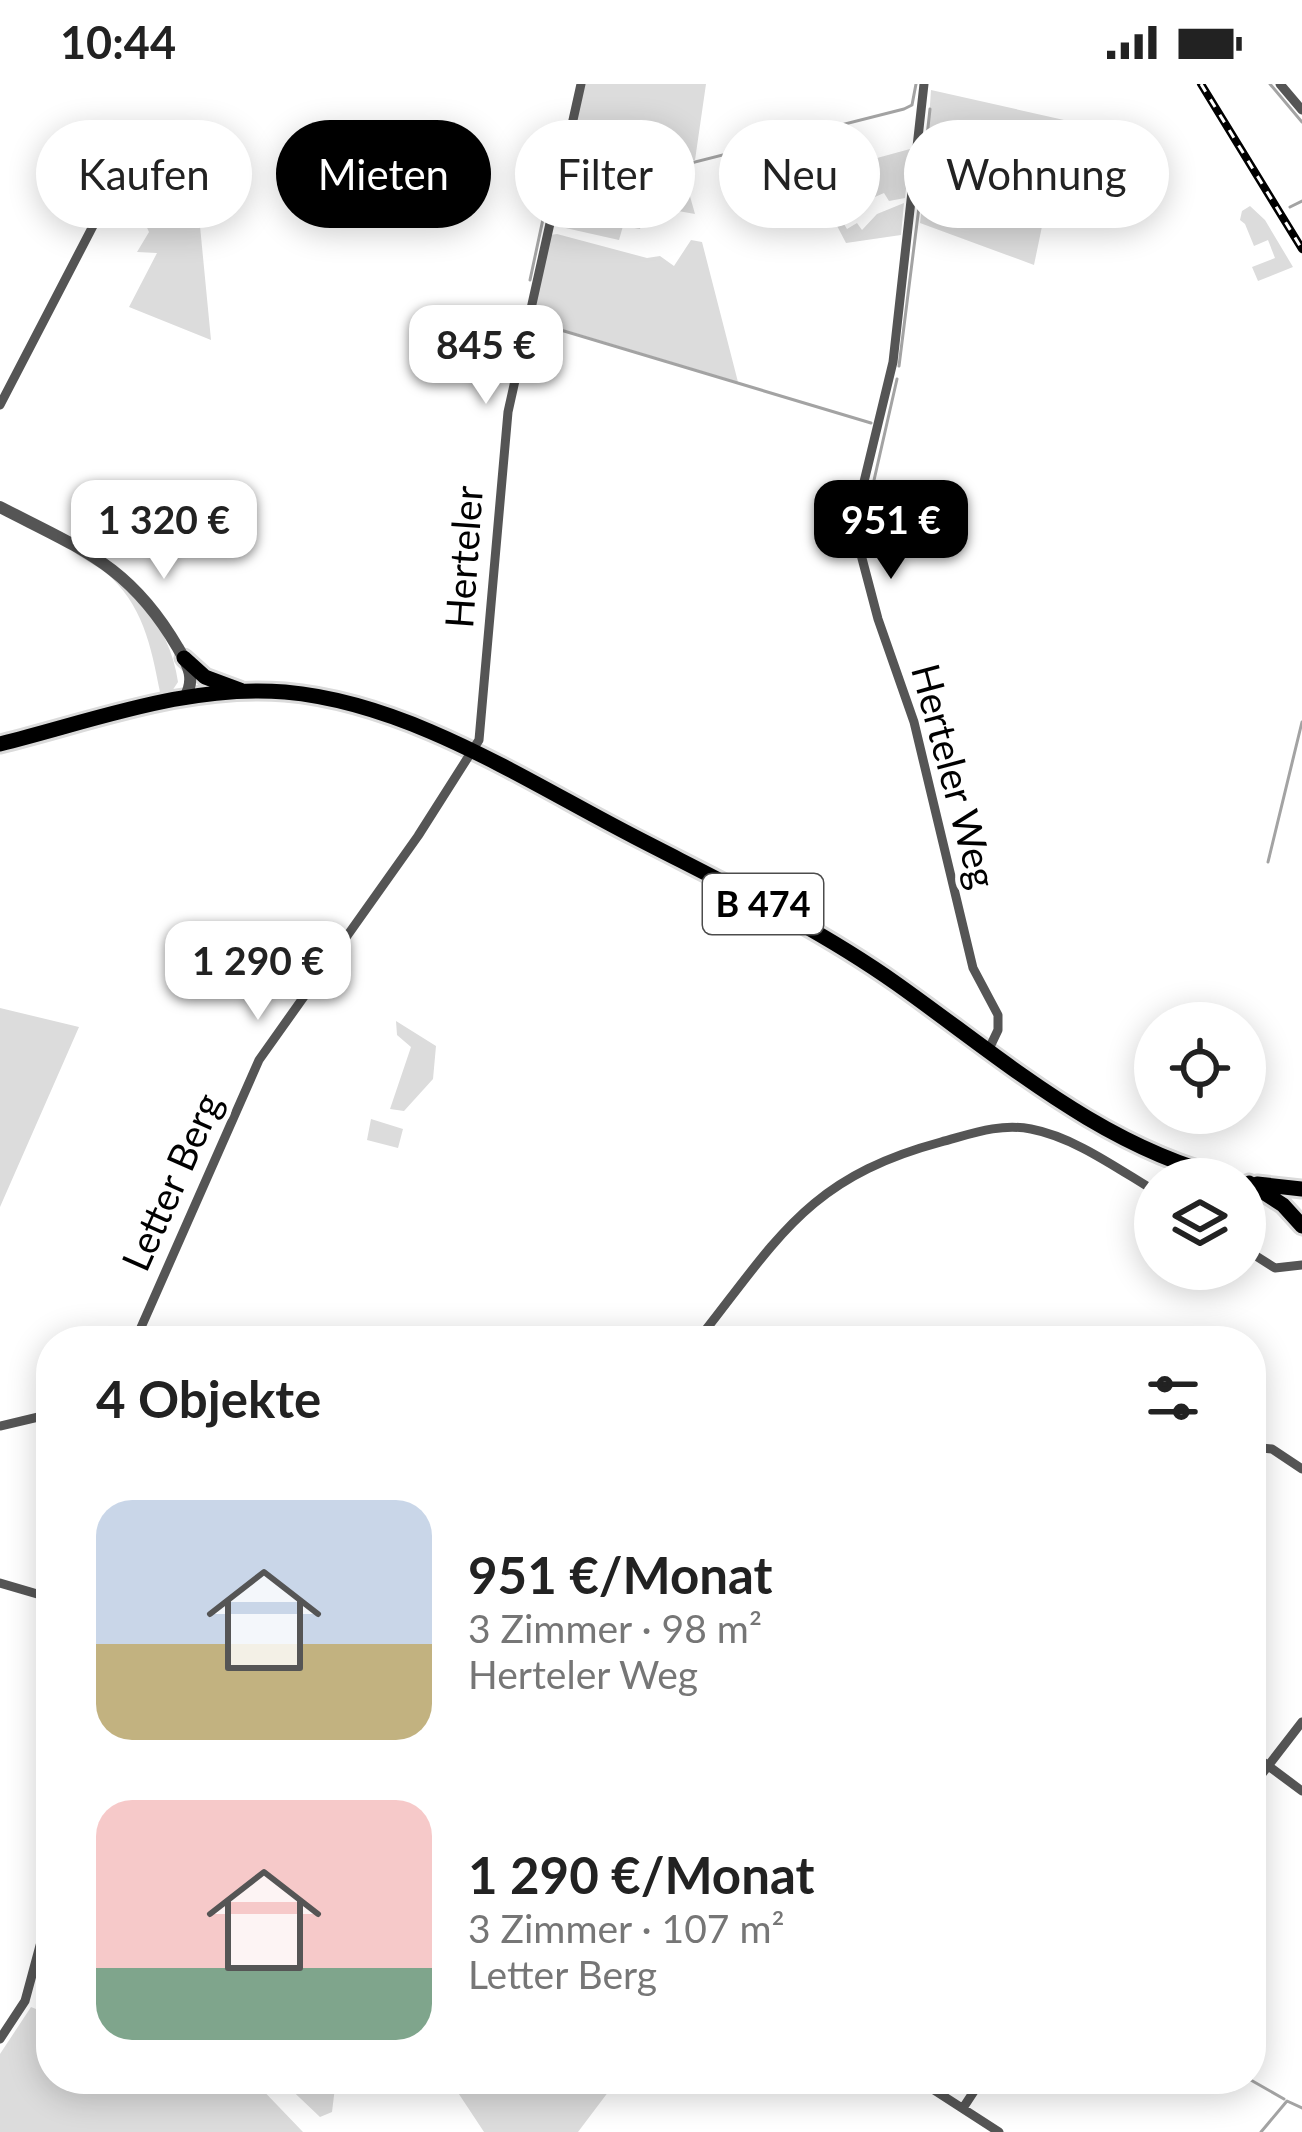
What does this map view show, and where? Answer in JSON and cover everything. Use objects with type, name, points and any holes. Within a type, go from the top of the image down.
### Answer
[{"type":"main road","points":[[180,651],[206,676],[249,693]]},
{"type":"main road","name":"B 474","points":[[0,744],[160,703],[285,692],[357,707],[431,733],[809,928],[1112,1134],[1165,1158]]},
{"type":"main road","points":[[1266,1184],[1302,1189]]},
{"type":"main road","points":[[1266,1194],[1302,1226]]},
{"type":"street","name":"Herteler","points":[[472,753],[481,727],[508,412],[581,84]]},
{"type":"street","name":"Herteler Weg","points":[[925,84],[893,362],[862,490],[859,547],[914,722],[973,968],[998,1015],[998,1030],[988,1051]]},
{"type":"street","points":[[1280,84],[1302,110]]},
{"type":"street","points":[[0,404],[92,228]]},
{"type":"street","points":[[0,507],[124,576],[154,608],[180,651],[184,699]]},
{"type":"street","name":"Letter Berg","points":[[142,1326],[259,1060],[472,753]]},
{"type":"street","points":[[710,1326],[796,1216],[851,1174],[901,1153],[994,1128],[1035,1129],[1134,1180]]},
{"type":"street","points":[[1266,1263],[1275,1268],[1302,1265]]},
{"type":"street","points":[[0,1426],[36,1418]]},
{"type":"street","points":[[1266,1448],[1302,1469]]},
{"type":"street","points":[[0,1583],[36,1594]]},
{"type":"street","points":[[1266,1771],[1302,1722]]},
{"type":"street","points":[[1266,1764],[1302,1791]]},
{"type":"street","points":[[0,2039],[25,2002],[36,1961]]},
{"type":"street","points":[[941,2094],[998,2132]]},
{"type":"street","points":[[963,2108],[972,2094]]},
{"type":"shaded area","points":[[585,84],[706,84],[695,160],[695,120],[576,120]]},
{"type":"shaded area","points":[[931,90],[1064,120],[929,120]]},
{"type":"shaded area","points":[[904,151],[904,198],[889,201],[884,193],[880,195],[880,157]]},
{"type":"shaded area","points":[[904,203],[901,235],[846,243],[838,228],[880,228],[880,213]]},
{"type":"shaded area","points":[[1250,206],[1265,220],[1293,267],[1258,281],[1252,267],[1275,258],[1268,240],[1254,246],[1240,220],[1242,211]]},
{"type":"shaded area","points":[[147,228],[200,228],[211,340],[129,307],[157,253],[137,252]]},
{"type":"shaded area","points":[[565,228],[622,228],[619,240]]},
{"type":"shaded area","points":[[934,228],[1042,228],[1034,265]]},
{"type":"shaded area","points":[[550,235],[647,258],[660,256],[674,266],[691,240],[702,242],[738,382],[532,320]]},
{"type":"shaded area","points":[[74,552],[93,562],[128,589],[156,622],[173,660],[178,682],[172,691],[160,692],[149,642],[128,598],[105,572]]},
{"type":"shaded area","points":[[0,1008],[79,1027],[0,1207]]},
{"type":"shaded area","points":[[396,1021],[436,1046],[433,1079],[404,1111],[390,1109],[411,1047],[397,1035]]},
{"type":"shaded area","points":[[371,1119],[403,1129],[398,1148],[367,1140]]},
{"type":"shaded area","points":[[31,2007],[36,2009],[36,2094],[266,2094],[303,2132],[0,2132],[0,2054]]},
{"type":"shaded area","points":[[296,2094],[334,2094],[332,2112],[320,2117]]},
{"type":"shaded area","points":[[459,2094],[607,2094],[578,2132],[484,2132]]},
{"type":"waterway","points":[[695,162],[904,109],[912,105],[916,84]]},
{"type":"waterway","points":[[1270,84],[1302,122]]},
{"type":"waterway","points":[[929,120],[930,109]]},
{"type":"waterway","points":[[1290,207],[1302,201]]},
{"type":"waterway","points":[[530,280],[541,228]]},
{"type":"waterway","points":[[899,366],[916,228]]},
{"type":"waterway","points":[[534,322],[871,423]]},
{"type":"waterway","points":[[867,544],[872,489],[897,379]]},
{"type":"waterway","points":[[1268,862],[1302,722]]},
{"type":"waterway","points":[[1266,2089],[1284,2099]]},
{"type":"waterway","points":[[1261,2132],[1287,2101],[1302,2108]]},
{"type":"railway","points":[[1201,84],[1302,249]]}]
